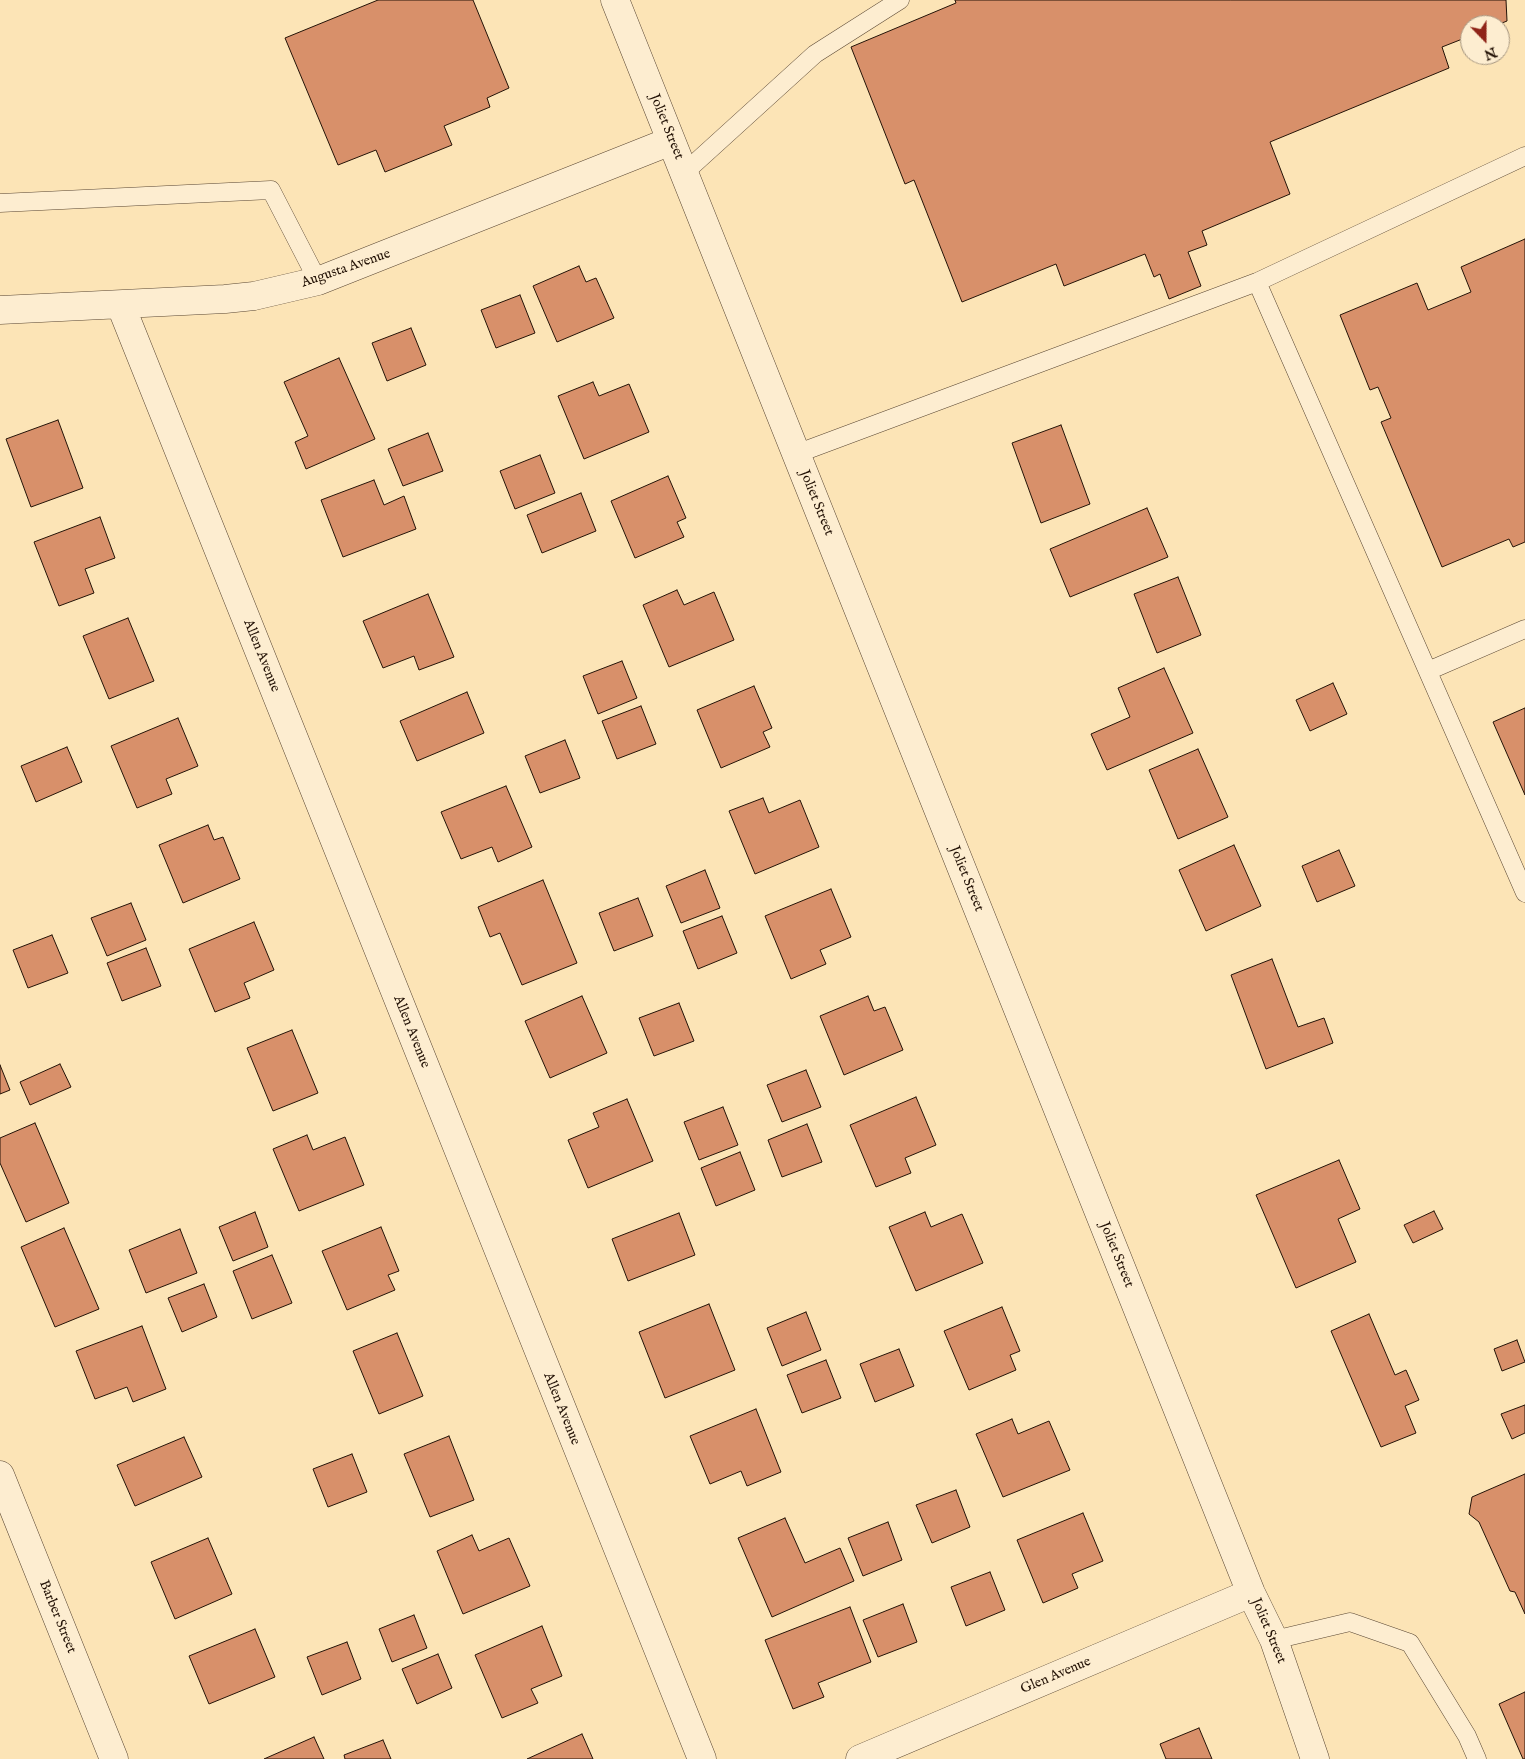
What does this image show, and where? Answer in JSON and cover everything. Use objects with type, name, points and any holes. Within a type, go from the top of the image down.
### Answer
[{"type":"street","name":"Joliet Street","points":[[615,0],[1251,1593],[1274,1640],[1315,1759]]},
{"type":"street","name":"Augusta Avenue","points":[[0,310],[121,306],[244,297],[318,281],[672,141]]},
{"type":"street","name":"Allen Avenue","points":[[121,306],[702,1759]]},
{"type":"street","name":"Barber Street","points":[[0,1475],[114,1759]]},
{"type":"street","name":"Glen Avenue","points":[[860,1759],[1251,1593]]},
{"type":"lane","points":[[684,173],[815,54],[900,0]]},
{"type":"lane","points":[[796,454],[1257,282],[1525,156]]},
{"type":"lane","points":[[0,203],[271,190],[318,281]]},
{"type":"lane","points":[[1257,282],[1525,893]]},
{"type":"lane","points":[[1428,671],[1525,629]]},
{"type":"lane","points":[[1274,1640],[1350,1622],[1410,1643],[1467,1736],[1477,1759]]},
{"type":"building","points":[[378,0],[473,0],[509,88],[487,98],[490,107],[444,126],[452,145],[385,172],[376,150],[338,165],[285,38]]},
{"type":"building","points":[[955,0],[1506,0],[1507,15],[1460,15],[1460,40],[1442,47],[1449,68],[1270,142],[1290,194],[1202,231],[1207,245],[1188,252],[1201,286],[1169,299],[1160,274],[1154,277],[1145,254],[1064,286],[1056,264],[962,302],[914,180],[905,184],[851,47],[956,3]]},
{"type":"building","points":[[1525,239],[1525,542],[1513,547],[1509,539],[1442,567],[1381,422],[1391,418],[1378,387],[1370,390],[1340,315],[1417,283],[1428,310],[1471,292],[1461,267]]},
{"type":"building","points":[[579,266],[586,282],[596,278],[614,318],[557,342],[533,286]]},
{"type":"building","points":[[520,295],[535,333],[496,348],[481,310]]},
{"type":"building","points":[[411,328],[426,365],[387,381],[372,343]]},
{"type":"building","points":[[339,358],[375,439],[306,469],[295,442],[308,436],[284,382]]},
{"type":"building","points":[[593,382],[599,396],[629,384],[649,432],[584,459],[558,396]]},
{"type":"building","points":[[58,420],[83,488],[31,507],[6,439]]},
{"type":"building","points":[[1061,425],[1090,504],[1041,523],[1012,443]]},
{"type":"building","points":[[428,433],[443,471],[403,486],[388,449]]},
{"type":"building","points":[[540,455],[555,493],[515,509],[500,471]]},
{"type":"building","points":[[668,476],[686,518],[677,522],[684,537],[635,558],[611,501]]},
{"type":"building","points":[[374,480],[384,505],[404,496],[416,529],[343,557],[321,500]]},
{"type":"building","points":[[581,493],[596,531],[542,553],[527,515]]},
{"type":"building","points":[[1147,508],[1168,557],[1070,597],[1050,549]]},
{"type":"building","points":[[100,517],[115,558],[85,569],[94,593],[59,606],[34,542]]},
{"type":"building","points":[[1178,577],[1201,635],[1157,653],[1134,594]]},
{"type":"building","points":[[677,590],[684,605],[714,592],[734,640],[669,667],[643,605]]},
{"type":"building","points":[[428,594],[454,657],[419,670],[414,656],[383,668],[363,621]]},
{"type":"building","points":[[128,618],[154,681],[109,699],[83,636]]},
{"type":"building","points":[[622,661],[637,698],[598,714],[583,676]]},
{"type":"building","points":[[1164,668],[1193,733],[1107,770],[1091,734],[1130,717],[1118,688]]},
{"type":"building","points":[[1333,683],[1347,714],[1310,731],[1296,700]]},
{"type":"building","points":[[754,686],[772,728],[763,732],[770,747],[721,768],[697,710]]},
{"type":"building","points":[[467,692],[484,733],[417,761],[400,721]]},
{"type":"building","points":[[641,706],[656,744],[617,759],[602,721]]},
{"type":"building","points":[[1525,708],[1525,795],[1493,722]]},
{"type":"building","points":[[178,718],[198,766],[166,779],[172,794],[137,808],[111,746]]},
{"type":"building","points":[[565,740],[580,778],[540,793],[525,756]]},
{"type":"building","points":[[67,747],[82,782],[36,802],[21,766]]},
{"type":"building","points":[[1198,749],[1228,817],[1178,839],[1149,770]]},
{"type":"building","points":[[506,786],[532,847],[498,862],[492,847],[461,859],[441,812]]},
{"type":"building","points":[[763,798],[769,813],[800,800],[819,847],[755,874],[729,811]]},
{"type":"building","points":[[208,825],[214,840],[223,837],[240,879],[183,903],[159,845]]},
{"type":"building","points":[[1234,845],[1261,906],[1206,931],[1179,870]]},
{"type":"building","points":[[1339,850],[1355,886],[1317,902],[1302,866]]},
{"type":"building","points":[[705,870],[720,908],[681,923],[666,886]]},
{"type":"building","points":[[543,880],[577,963],[522,985],[500,933],[490,937],[478,907]]},
{"type":"building","points":[[831,889],[851,937],[820,950],[826,964],[791,979],[765,916]]},
{"type":"building","points":[[638,898],[653,936],[614,951],[599,913]]},
{"type":"building","points":[[131,903],[146,940],[107,956],[91,918]]},
{"type":"building","points":[[722,916],[737,953],[698,969],[683,931]]},
{"type":"building","points":[[254,922],[274,970],[244,983],[250,998],[215,1012],[189,949]]},
{"type":"building","points":[[52,935],[68,973],[28,988],[13,950]]},
{"type":"building","points":[[146,948],[161,986],[122,1001],[107,963]]},
{"type":"building","points":[[1272,959],[1298,1027],[1324,1018],[1333,1043],[1266,1069],[1231,975]]},
{"type":"building","points":[[582,996],[607,1053],[550,1078],[525,1021]]},
{"type":"building","points":[[868,996],[874,1011],[885,1007],[903,1050],[844,1075],[820,1016]]},
{"type":"building","points":[[679,1003],[694,1041],[654,1056],[639,1018]]},
{"type":"building","points":[[292,1030],[318,1093],[273,1111],[247,1048]]},
{"type":"building","points":[[60,1064],[71,1087],[30,1105],[20,1082]]},
{"type":"building","points":[[0,1065],[10,1090],[0,1094]]},
{"type":"building","points":[[806,1070],[821,1107],[782,1122],[767,1085]]},
{"type":"building","points":[[916,1097],[936,1145],[905,1158],[911,1173],[876,1187],[850,1125]]},
{"type":"building","points":[[627,1099],[653,1161],[588,1188],[568,1140],[599,1127],[593,1113]]},
{"type":"building","points":[[723,1107],[738,1145],[699,1160],[684,1122]]},
{"type":"building","points":[[35,1123],[69,1203],[26,1222],[0,1163],[0,1138]]},
{"type":"building","points":[[807,1124],[822,1162],[782,1177],[768,1140]]},
{"type":"building","points":[[307,1135],[313,1150],[345,1137],[364,1185],[299,1211],[273,1149]]},
{"type":"building","points":[[740,1152],[755,1190],[716,1206],[701,1168]]},
{"type":"building","points":[[1339,1160],[1360,1209],[1338,1219],[1356,1262],[1296,1288],[1256,1195]]},
{"type":"building","points":[[1434,1211],[1443,1229],[1413,1243],[1404,1225]]},
{"type":"building","points":[[255,1212],[268,1247],[233,1261],[219,1227]]},
{"type":"building","points":[[925,1212],[931,1227],[962,1214],[983,1263],[916,1291],[889,1227]]},
{"type":"building","points":[[679,1213],[695,1255],[628,1281],[612,1239]]},
{"type":"building","points":[[381,1227],[399,1271],[388,1275],[395,1290],[347,1310],[322,1251]]},
{"type":"building","points":[[64,1228],[99,1309],[55,1327],[21,1247]]},
{"type":"building","points":[[180,1229],[197,1273],[146,1293],[129,1250]]},
{"type":"building","points":[[272,1255],[292,1303],[252,1319],[233,1271]]},
{"type":"building","points":[[204,1284],[217,1317],[182,1332],[168,1298]]},
{"type":"building","points":[[709,1304],[735,1370],[665,1398],[639,1332]]},
{"type":"building","points":[[1002,1307],[1020,1351],[1010,1355],[1016,1370],[969,1390],[944,1331]]},
{"type":"building","points":[[806,1312],[821,1350],[782,1366],[767,1328]]},
{"type":"building","points":[[1369,1314],[1395,1375],[1406,1370],[1419,1400],[1405,1406],[1416,1433],[1381,1447],[1331,1331]]},
{"type":"building","points":[[142,1326],[166,1389],[133,1402],[127,1387],[95,1399],[76,1351]]},
{"type":"building","points":[[397,1333],[423,1396],[379,1414],[353,1351]]},
{"type":"building","points":[[1517,1340],[1525,1362],[1502,1371],[1494,1349]]},
{"type":"building","points":[[899,1349],[914,1386],[875,1402],[860,1364]]},
{"type":"building","points":[[826,1360],[841,1398],[802,1413],[787,1375]]},
{"type":"building","points":[[1525,1405],[1525,1433],[1512,1439],[1501,1414]]},
{"type":"building","points":[[756,1409],[781,1472],[747,1486],[741,1471],[710,1484],[690,1436]]},
{"type":"building","points":[[1012,1419],[1018,1434],[1049,1421],[1070,1470],[1003,1497],[976,1434]]},
{"type":"building","points":[[449,1436],[474,1500],[430,1517],[404,1454]]},
{"type":"building","points":[[184,1437],[202,1477],[135,1506],[117,1465]]},
{"type":"building","points":[[352,1454],[367,1492],[328,1507],[313,1469]]},
{"type":"building","points":[[1525,1474],[1525,1614],[1515,1592],[1510,1591],[1479,1522],[1469,1514],[1472,1497]]},
{"type":"building","points":[[956,1490],[970,1527],[932,1543],[916,1505]]},
{"type":"building","points":[[1083,1513],[1103,1561],[1072,1574],[1078,1588],[1043,1603],[1017,1540]]},
{"type":"building","points":[[785,1518],[805,1563],[840,1548],[854,1581],[772,1617],[738,1538]]},
{"type":"building","points":[[888,1522],[902,1560],[863,1576],[848,1538]]},
{"type":"building","points":[[472,1535],[479,1551],[509,1538],[530,1586],[463,1614],[437,1551]]},
{"type":"building","points":[[208,1538],[232,1594],[175,1619],[151,1562]]},
{"type":"building","points":[[990,1572],[1005,1610],[966,1626],[951,1587]]},
{"type":"building","points":[[903,1604],[917,1642],[878,1657],[863,1620]]},
{"type":"building","points":[[850,1607],[871,1662],[818,1683],[824,1697],[793,1709],[765,1640]]},
{"type":"building","points":[[414,1615],[427,1648],[392,1662],[379,1629]]},
{"type":"building","points":[[542,1626],[562,1676],[531,1689],[538,1703],[502,1718],[475,1655]]},
{"type":"building","points":[[255,1629],[275,1677],[209,1704],[189,1656]]},
{"type":"building","points":[[347,1642],[361,1679],[322,1695],[307,1657]]},
{"type":"building","points":[[438,1654],[452,1688],[417,1704],[402,1669]]},
{"type":"building","points":[[1525,1692],[1525,1759],[1523,1759],[1499,1704]]},
{"type":"building","points":[[1199,1728],[1212,1759],[1166,1759],[1160,1744]]},
{"type":"building","points":[[582,1734],[593,1759],[527,1759]]},
{"type":"building","points":[[314,1737],[324,1759],[264,1759]]},
{"type":"building","points":[[383,1740],[391,1759],[345,1759],[344,1755]]}]
